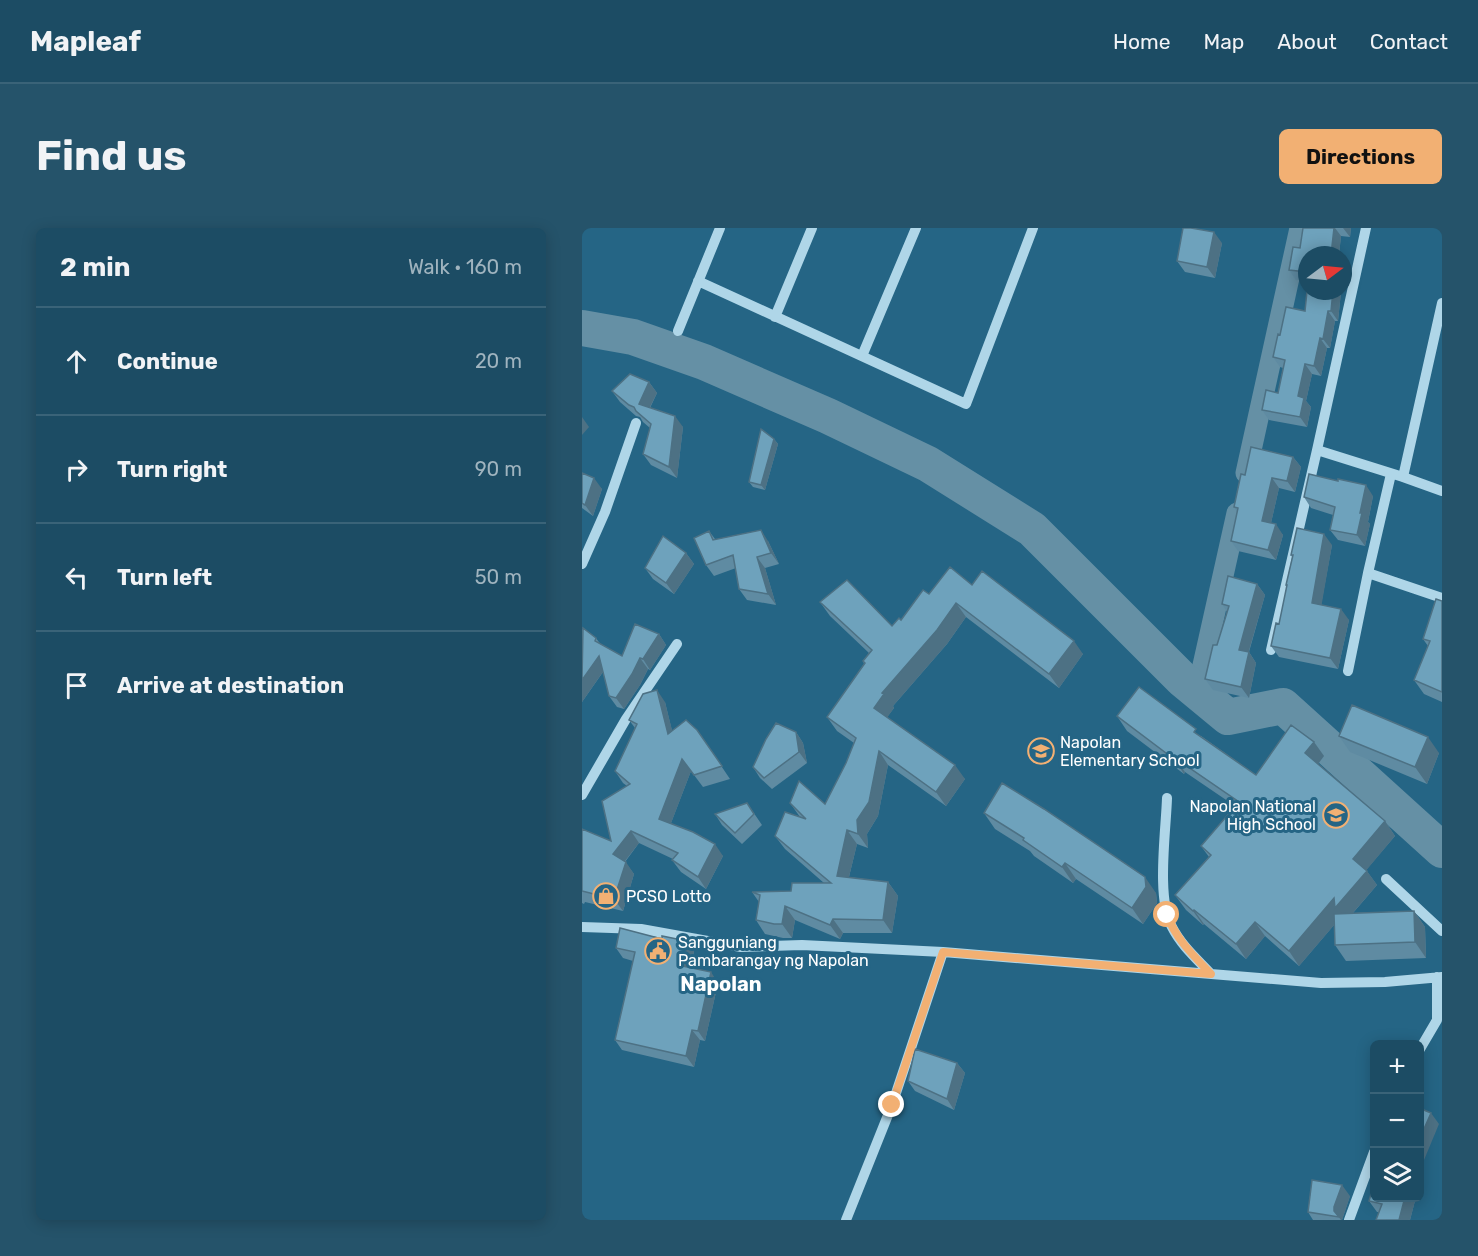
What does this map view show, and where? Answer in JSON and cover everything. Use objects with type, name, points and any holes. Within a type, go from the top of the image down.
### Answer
[{"type":"street","points":[[678,331],[720,228]]},
{"type":"street","points":[[776,317],[812,228]]},
{"type":"street","points":[[862,356],[916,228]]},
{"type":"street","points":[[698,281],[966,404],[1033,228]]},
{"type":"street","points":[[1270,650],[1366,228]]},
{"type":"street","points":[[1403,477],[1442,303]]},
{"type":"street","points":[[582,564],[605,512],[636,423]]},
{"type":"street","points":[[1317,450],[1442,491]]},
{"type":"street","points":[[1348,671],[1391,474]]},
{"type":"street","points":[[1368,573],[1442,598]]},
{"type":"street","points":[[582,795],[626,719],[677,644]]},
{"type":"street","points":[[1167,798],[1163,875],[1167,915],[1181,943],[1211,974]]},
{"type":"street","points":[[1386,879],[1442,931]]},
{"type":"street","points":[[582,927],[641,929],[741,947],[802,945],[943,952],[1321,983],[1385,982],[1440,977],[1437,1020],[1424,1041]]},
{"type":"street","points":[[846,1220],[892,1105],[943,952]]},
{"type":"street","points":[[1349,1220],[1370,1163]]},
{"type":"building","points":[[1183,228],[1214,232],[1207,267],[1177,261]]},
{"type":"building","points":[[1303,228],[1334,228],[1332,246],[1300,246]]},
{"type":"building","points":[[1293,247],[1298,248],[1298,271],[1289,270]]},
{"type":"building","points":[[1306,300],[1332,300],[1331,311],[1328,311],[1323,339],[1320,338],[1314,366],[1305,364],[1298,396],[1304,398],[1300,417],[1262,410],[1266,390],[1278,393],[1285,360],[1273,357],[1286,307],[1305,311]]},
{"type":"building","points":[[630,374],[649,382],[639,404],[675,416],[669,467],[643,454],[651,424],[634,407],[612,391]]},
{"type":"building","points":[[761,429],[774,439],[761,485],[749,482]]},
{"type":"building","points":[[1251,447],[1293,457],[1287,481],[1272,478],[1262,521],[1276,524],[1268,550],[1231,541],[1238,508],[1234,507],[1241,474],[1245,475]]},
{"type":"building","points":[[582,473],[594,478],[585,505],[582,503]]},
{"type":"building","points":[[1309,474],[1366,485],[1357,535],[1330,530],[1335,507],[1304,497]]},
{"type":"building","points":[[1297,528],[1324,534],[1312,603],[1341,609],[1330,658],[1271,646],[1276,623],[1279,624]]},
{"type":"building","points":[[761,530],[771,553],[757,557],[768,594],[739,589],[733,555],[706,565],[694,538],[709,531],[713,540]]},
{"type":"building","points":[[663,536],[686,553],[666,583],[645,568]]},
{"type":"building","points":[[950,567],[972,585],[982,571],[1074,641],[1049,674],[956,603],[937,630],[882,693],[884,694],[874,708],[955,765],[936,792],[879,751],[869,802],[857,820],[858,834],[847,830],[837,876],[888,882],[883,920],[833,919],[830,925],[785,906],[782,924],[756,920],[760,895],[752,892],[791,891],[792,883],[831,883],[775,836],[785,812],[806,819],[790,803],[799,781],[825,804],[856,738],[827,717],[872,650],[820,602],[847,580],[892,626],[899,618],[901,620],[923,590],[929,594]]},
{"type":"building","points":[[1228,576],[1257,584],[1239,650],[1249,652],[1241,687],[1205,679],[1213,645],[1217,645],[1229,606],[1222,604]]},
{"type":"building","points":[[1436,599],[1442,601],[1442,692],[1414,680],[1430,641],[1423,639]]},
{"type":"building","points":[[635,624],[659,634],[643,659],[640,658],[616,698],[609,696],[599,656],[582,680],[583,628],[596,638],[595,641],[622,656]]},
{"type":"building","points":[[1139,687],[1196,729],[1194,732],[1256,775],[1291,725],[1314,742],[1305,753],[1385,821],[1353,859],[1367,871],[1335,908],[1334,898],[1289,951],[1255,922],[1236,944],[1175,895],[1211,855],[1201,846],[1239,802],[1174,759],[1117,716]]},
{"type":"building","points":[[657,690],[668,734],[686,720],[697,730],[722,766],[694,775],[682,759],[659,819],[693,832],[715,844],[698,877],[672,860],[678,853],[631,831],[613,854],[626,862],[614,899],[582,891],[582,829],[611,841],[602,801],[630,784],[615,771],[637,724],[629,720],[643,694]]},
{"type":"building","points":[[1352,705],[1428,737],[1415,767],[1339,736]]},
{"type":"building","points":[[776,723],[796,732],[799,752],[764,778],[753,767]]},
{"type":"building","points":[[1002,783],[1145,877],[1146,887],[1132,908],[1065,863],[1062,867],[1023,840],[1024,838],[984,813]]},
{"type":"building","points":[[747,803],[754,814],[735,833],[715,814]]},
{"type":"building","points":[[1414,911],[1415,942],[1335,945],[1334,914]]},
{"type":"building","points":[[620,928],[662,939],[662,936],[687,941],[682,966],[711,972],[698,1031],[692,1030],[686,1056],[615,1040],[635,952],[616,948]]},
{"type":"building","points":[[915,1049],[957,1063],[947,1099],[908,1081]]},
{"type":"building","points":[[1424,1110],[1431,1113],[1424,1129]]},
{"type":"building","points":[[1312,1180],[1342,1185],[1334,1207],[1339,1217],[1308,1212]]},
{"type":"building","points":[[1373,1202],[1404,1202],[1399,1220],[1376,1220],[1382,1204]]},
{"type":"waterway","points":[[1246,473],[1300,228]]},
{"type":"waterway","points":[[582,328],[633,337],[704,362],[828,416],[928,464],[1032,529],[1182,679],[1228,717],[1283,706],[1442,850]]},
{"type":"waterway","points":[[1197,692],[1237,513]]},
{"type":"place","name":"Napolan Elementary School","points":[[1041,751]]},
{"type":"place","name":"Napolan National High School","points":[[1336,815]]},
{"type":"place","name":"PCSO Lotto","points":[[606,896]]},
{"type":"place","name":"Sangguniang Pambarangay ng Napolan","points":[[658,951]]},
{"type":"district","name":"Napolan","points":[[721,984]]},
{"type":"route","points":[[892,1105],[943,952],[1211,974],[1181,943],[1167,915]]}]
